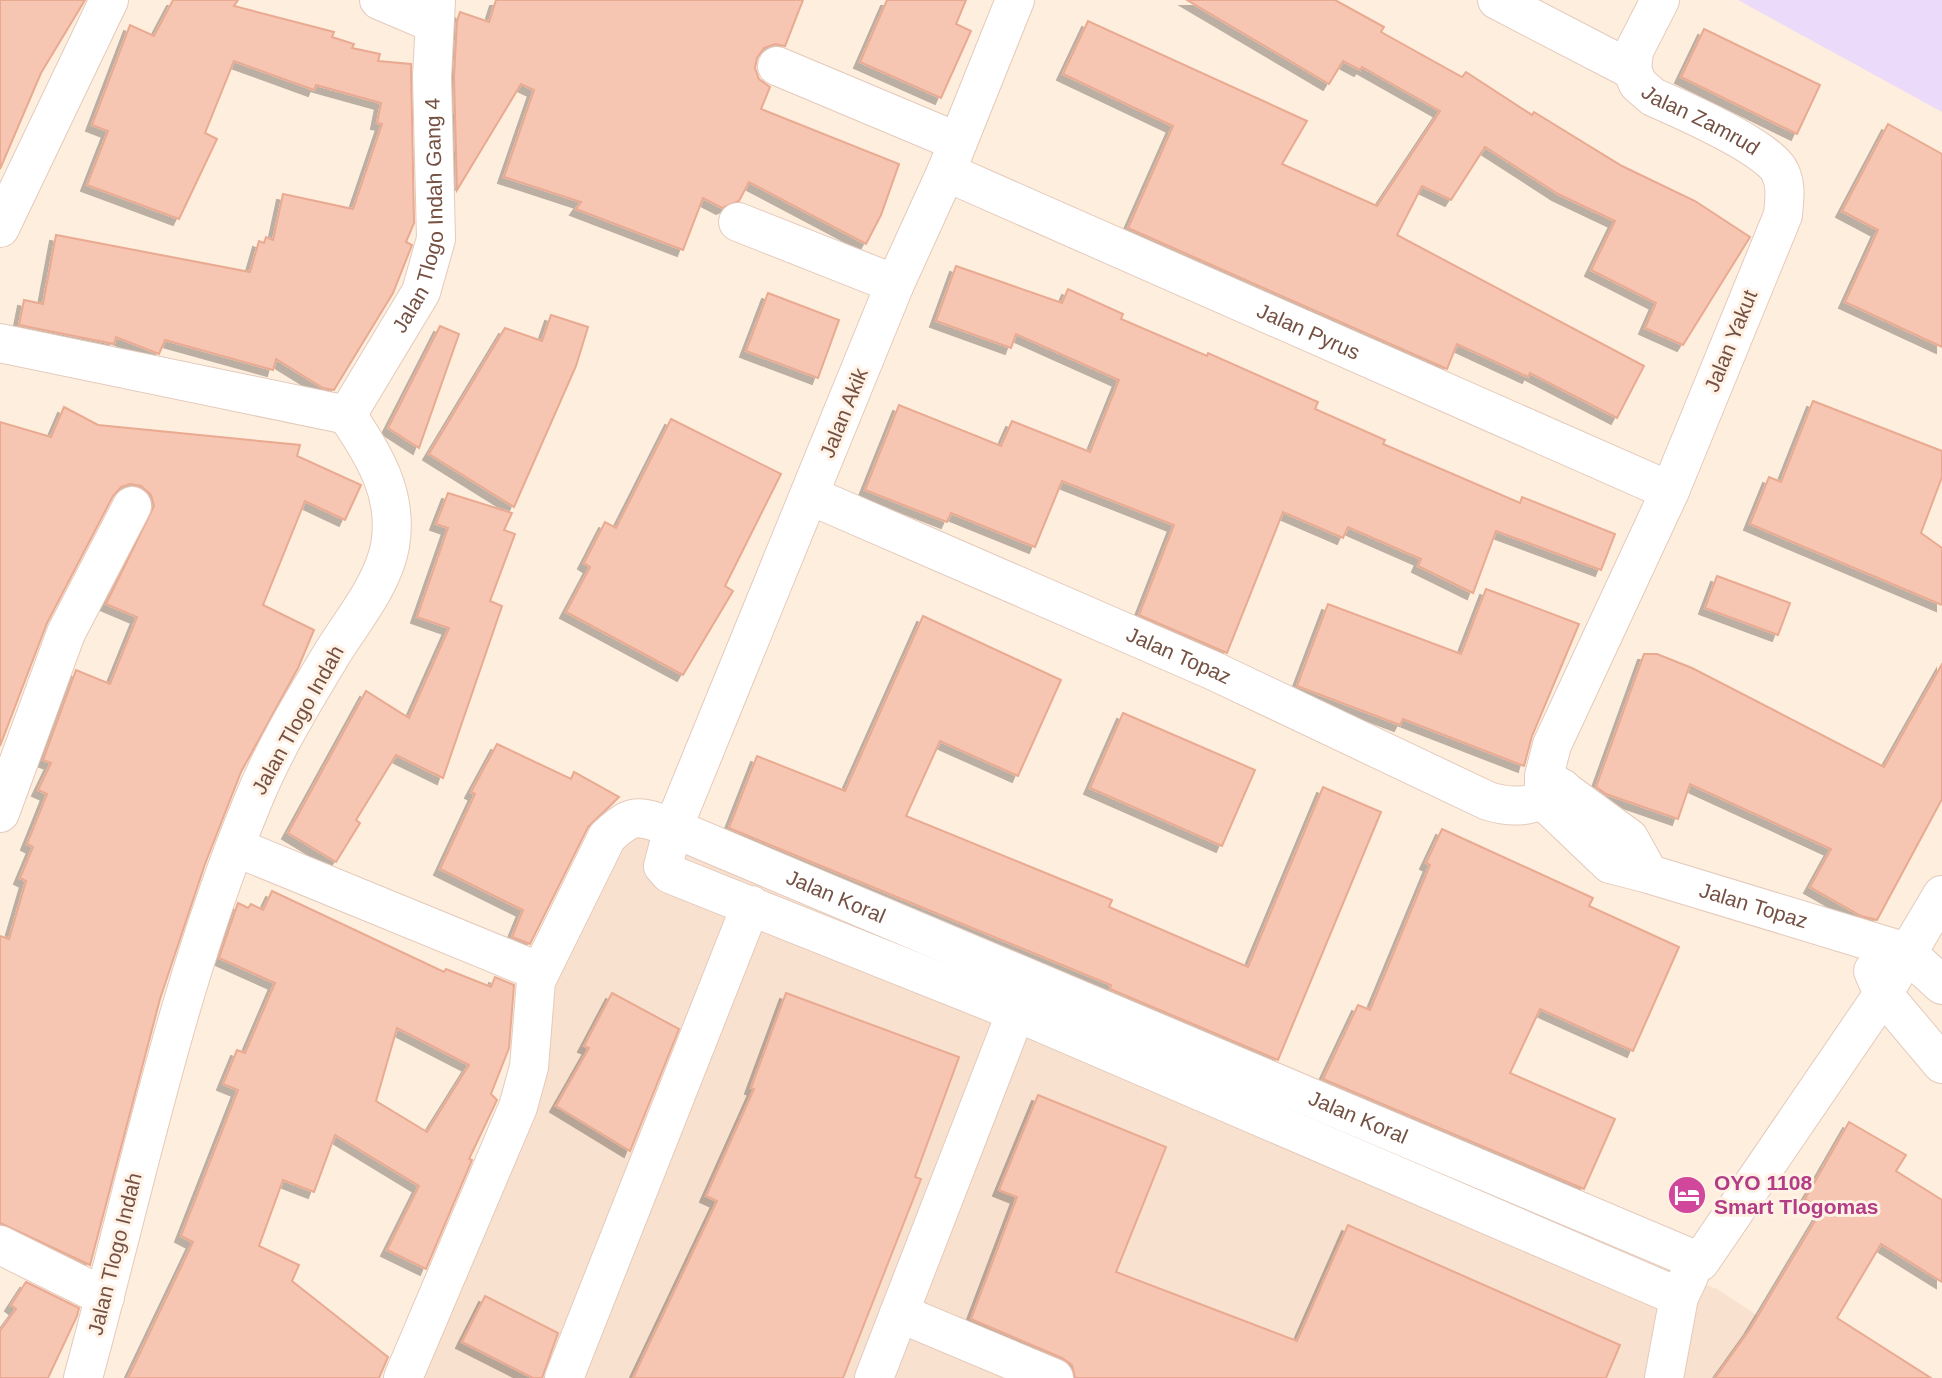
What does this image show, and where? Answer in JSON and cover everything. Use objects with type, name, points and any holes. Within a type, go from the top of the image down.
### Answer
[{"type":"street","points":[[0,228],[109,0]]},
{"type":"street","points":[[379,0],[435,11]]},
{"type":"street","name":"Jalan Akik","points":[[751,905],[670,874],[663,866],[673,828],[811,496],[895,284],[952,157],[1016,0]]},
{"type":"street","name":"Jalan Zamrud","points":[[1497,0],[1632,70],[1638,85],[1653,97],[1761,152],[1780,169],[1785,188]]},
{"type":"street","points":[[1632,70],[1634,51],[1660,0]]},
{"type":"street","name":"Jalan Tlogo Indah Gang 4","points":[[347,415],[421,292],[436,239],[435,11]]},
{"type":"street","name":"Jalan Pyrus","points":[[777,66],[952,157],[1670,491]]},
{"type":"street","name":"Jalan Yakut","points":[[1670,491],[1783,215],[1785,188]]},
{"type":"street","points":[[738,222],[895,284]]},
{"type":"street","points":[[0,343],[347,415]]},
{"type":"street","name":"Jalan Tlogo Indah","points":[[83,1378],[152,1112],[235,846],[268,765],[374,586],[390,547],[393,508],[386,480],[347,415]]},
{"type":"street","points":[[1550,788],[1552,745],[1670,491]]},
{"type":"street","name":"Jalan Topaz","points":[[811,496],[1214,671],[1488,801],[1525,807],[1550,788],[1610,864],[1858,935],[1906,952]]},
{"type":"street","points":[[0,813],[66,633],[132,506]]},
{"type":"street","name":"Jalan Koral","points":[[540,972],[607,837],[624,821],[641,816],[1700,1262]]},
{"type":"street","points":[[235,846],[540,972],[532,1000],[534,1034],[529,1067],[518,1107],[403,1378]]},
{"type":"street","points":[[1662,1377],[1679,1297],[1700,1262],[1883,995],[1942,895]]},
{"type":"street","points":[[564,1378],[751,905],[1016,1012],[1679,1297]]},
{"type":"street","points":[[1858,935],[1883,995],[1942,1064]]},
{"type":"street","points":[[1906,952],[1942,985]]},
{"type":"street","points":[[881,1376],[899,1313],[1016,1012]]},
{"type":"street","points":[[0,1245],[105,1297]]},
{"type":"street","points":[[899,1313],[1054,1378]]},
{"type":"shaded area","points":[[1738,0],[1942,0],[1942,112]]},
{"type":"shaded area","points":[[654,835],[1652,1266],[1717,1289],[1853,1378],[412,1378],[554,976],[625,840]]},
{"type":"building","points":[[0,0],[85,0],[41,73],[0,169]]},
{"type":"building","points":[[173,0],[238,0],[234,6],[334,32],[332,37],[354,44],[352,48],[380,54],[378,61],[411,64],[414,223],[406,242],[412,245],[393,293],[334,390],[323,388],[276,359],[273,370],[165,340],[159,354],[116,337],[114,344],[19,325],[24,300],[43,304],[56,235],[250,272],[259,241],[264,243],[266,237],[273,240],[283,194],[353,209],[382,124],[377,123],[381,103],[316,85],[314,90],[234,61],[205,133],[217,139],[179,219],[87,185],[108,131],[92,125],[130,25],[154,36]]},
{"type":"building","points":[[496,0],[803,0],[785,46],[775,44],[764,48],[757,58],[755,68],[759,79],[770,87],[761,109],[899,164],[881,215],[866,244],[749,182],[739,201],[722,208],[703,198],[683,250],[576,209],[581,202],[504,177],[534,90],[521,84],[457,190],[454,77],[457,21],[460,12],[489,22]]},
{"type":"building","points":[[887,0],[966,0],[956,24],[971,31],[941,98],[860,62]]},
{"type":"building","points":[[1187,0],[1335,0],[1384,27],[1381,32],[1462,77],[1466,72],[1532,115],[1534,112],[1622,166],[1695,201],[1750,237],[1683,345],[1645,328],[1656,303],[1591,270],[1615,221],[1558,194],[1485,147],[1451,200],[1422,186],[1397,235],[1644,366],[1617,418],[1530,373],[1528,377],[1457,344],[1447,369],[1128,228],[1173,126],[1063,74],[1088,21],[1307,121],[1282,164],[1377,206],[1440,111],[1362,67],[1360,70],[1343,61],[1329,84]]},
{"type":"building","points":[[1704,29],[1820,85],[1797,134],[1681,77]]},
{"type":"building","points":[[1888,124],[1942,154],[1942,347],[1845,302],[1878,230],[1842,211]]},
{"type":"building","points":[[956,266],[1062,303],[1068,289],[1123,314],[1121,319],[1207,356],[1208,353],[1318,402],[1315,409],[1385,440],[1383,444],[1520,503],[1522,497],[1615,534],[1601,570],[1496,531],[1473,593],[1418,566],[1421,559],[1348,527],[1343,538],[1283,512],[1227,653],[1139,615],[1174,525],[1062,481],[1035,547],[951,513],[947,522],[865,490],[899,405],[1001,446],[1012,421],[1090,452],[1119,380],[1016,334],[1011,348],[936,321]]},
{"type":"building","points":[[768,293],[839,320],[818,378],[746,351]]},
{"type":"building","points":[[551,315],[588,327],[576,366],[514,507],[429,454],[505,328],[542,341]]},
{"type":"building","points":[[440,326],[459,334],[419,448],[388,428]]},
{"type":"building","points":[[1813,401],[1942,451],[1942,477],[1921,533],[1942,548],[1942,605],[1750,524],[1769,477],[1781,482]]},
{"type":"building","points":[[64,407],[98,425],[300,445],[297,456],[361,485],[345,520],[305,501],[263,605],[314,630],[298,668],[241,772],[205,864],[160,999],[90,1265],[0,1223],[0,936],[9,939],[26,881],[20,878],[33,847],[27,844],[47,794],[38,790],[51,763],[43,760],[76,670],[110,684],[137,617],[106,604],[154,506],[151,495],[141,486],[130,484],[121,487],[113,496],[47,623],[0,746],[0,422],[51,437]]},
{"type":"building","points":[[671,419],[781,474],[725,586],[733,591],[683,675],[566,612],[590,567],[584,563],[605,522],[616,528]]},
{"type":"building","points":[[448,493],[512,513],[504,530],[515,534],[490,601],[502,606],[443,778],[396,755],[356,820],[360,823],[336,862],[288,833],[366,691],[409,718],[449,628],[417,617],[448,528],[436,524]]},
{"type":"building","points":[[1717,576],[1790,603],[1778,635],[1705,608]]},
{"type":"building","points":[[1486,589],[1579,624],[1532,736],[1524,766],[1403,719],[1400,725],[1297,686],[1328,604],[1461,654]]},
{"type":"building","points":[[923,616],[1061,680],[1018,776],[940,741],[906,816],[1112,900],[1109,907],[1248,967],[1323,787],[1381,812],[1278,1060],[1110,989],[1111,985],[729,828],[757,756],[845,791]]},
{"type":"building","points":[[1644,654],[1657,654],[1692,668],[1884,767],[1942,664],[1942,799],[1877,920],[1861,916],[1810,887],[1831,849],[1690,784],[1678,819],[1606,794],[1596,787]]},
{"type":"building","points":[[1123,713],[1255,770],[1222,846],[1090,788]]},
{"type":"building","points":[[497,744],[571,779],[574,772],[619,797],[588,827],[530,944],[512,937],[523,910],[440,869],[475,794],[471,792]]},
{"type":"building","points":[[1442,829],[1593,898],[1589,906],[1679,947],[1633,1051],[1540,1009],[1510,1073],[1615,1119],[1584,1189],[1323,1079],[1358,1005],[1370,1010],[1430,865],[1426,863]]},
{"type":"building","points":[[272,891],[444,972],[446,969],[491,987],[495,977],[514,985],[509,1048],[491,1094],[497,1100],[469,1159],[472,1160],[426,1269],[387,1250],[419,1186],[335,1135],[314,1192],[283,1180],[259,1246],[299,1265],[292,1281],[388,1357],[379,1378],[128,1378],[193,1242],[181,1236],[238,1090],[223,1084],[237,1050],[245,1053],[275,983],[219,958],[238,903],[248,908],[251,904],[263,910]],"holes":[[[397,1028],[469,1065],[427,1132],[376,1101]]]},
{"type":"building","points":[[612,993],[679,1029],[630,1151],[556,1106],[589,1048],[584,1046]]},
{"type":"building","points":[[786,993],[959,1057],[915,1177],[921,1179],[843,1378],[633,1378],[717,1201],[706,1196],[754,1089],[751,1088]]},
{"type":"building","points":[[1038,1095],[1166,1147],[1116,1272],[1297,1341],[1348,1225],[1620,1345],[1606,1378],[1075,1378],[1072,1365],[1062,1358],[971,1319],[1017,1197],[999,1190]]},
{"type":"building","points":[[1849,1122],[1906,1155],[1896,1171],[1942,1200],[1942,1282],[1881,1244],[1837,1318],[1931,1378],[1715,1378],[1750,1329],[1822,1209],[1805,1199]]},
{"type":"building","points":[[26,1282],[79,1308],[77,1316],[48,1378],[0,1378],[0,1331],[16,1309],[11,1305]]},
{"type":"building","points":[[485,1296],[558,1333],[542,1378],[533,1378],[462,1342]]},
{"type":"place","name":"OYO 1108 Smart Tlogomas","points":[[1687,1195]]}]
